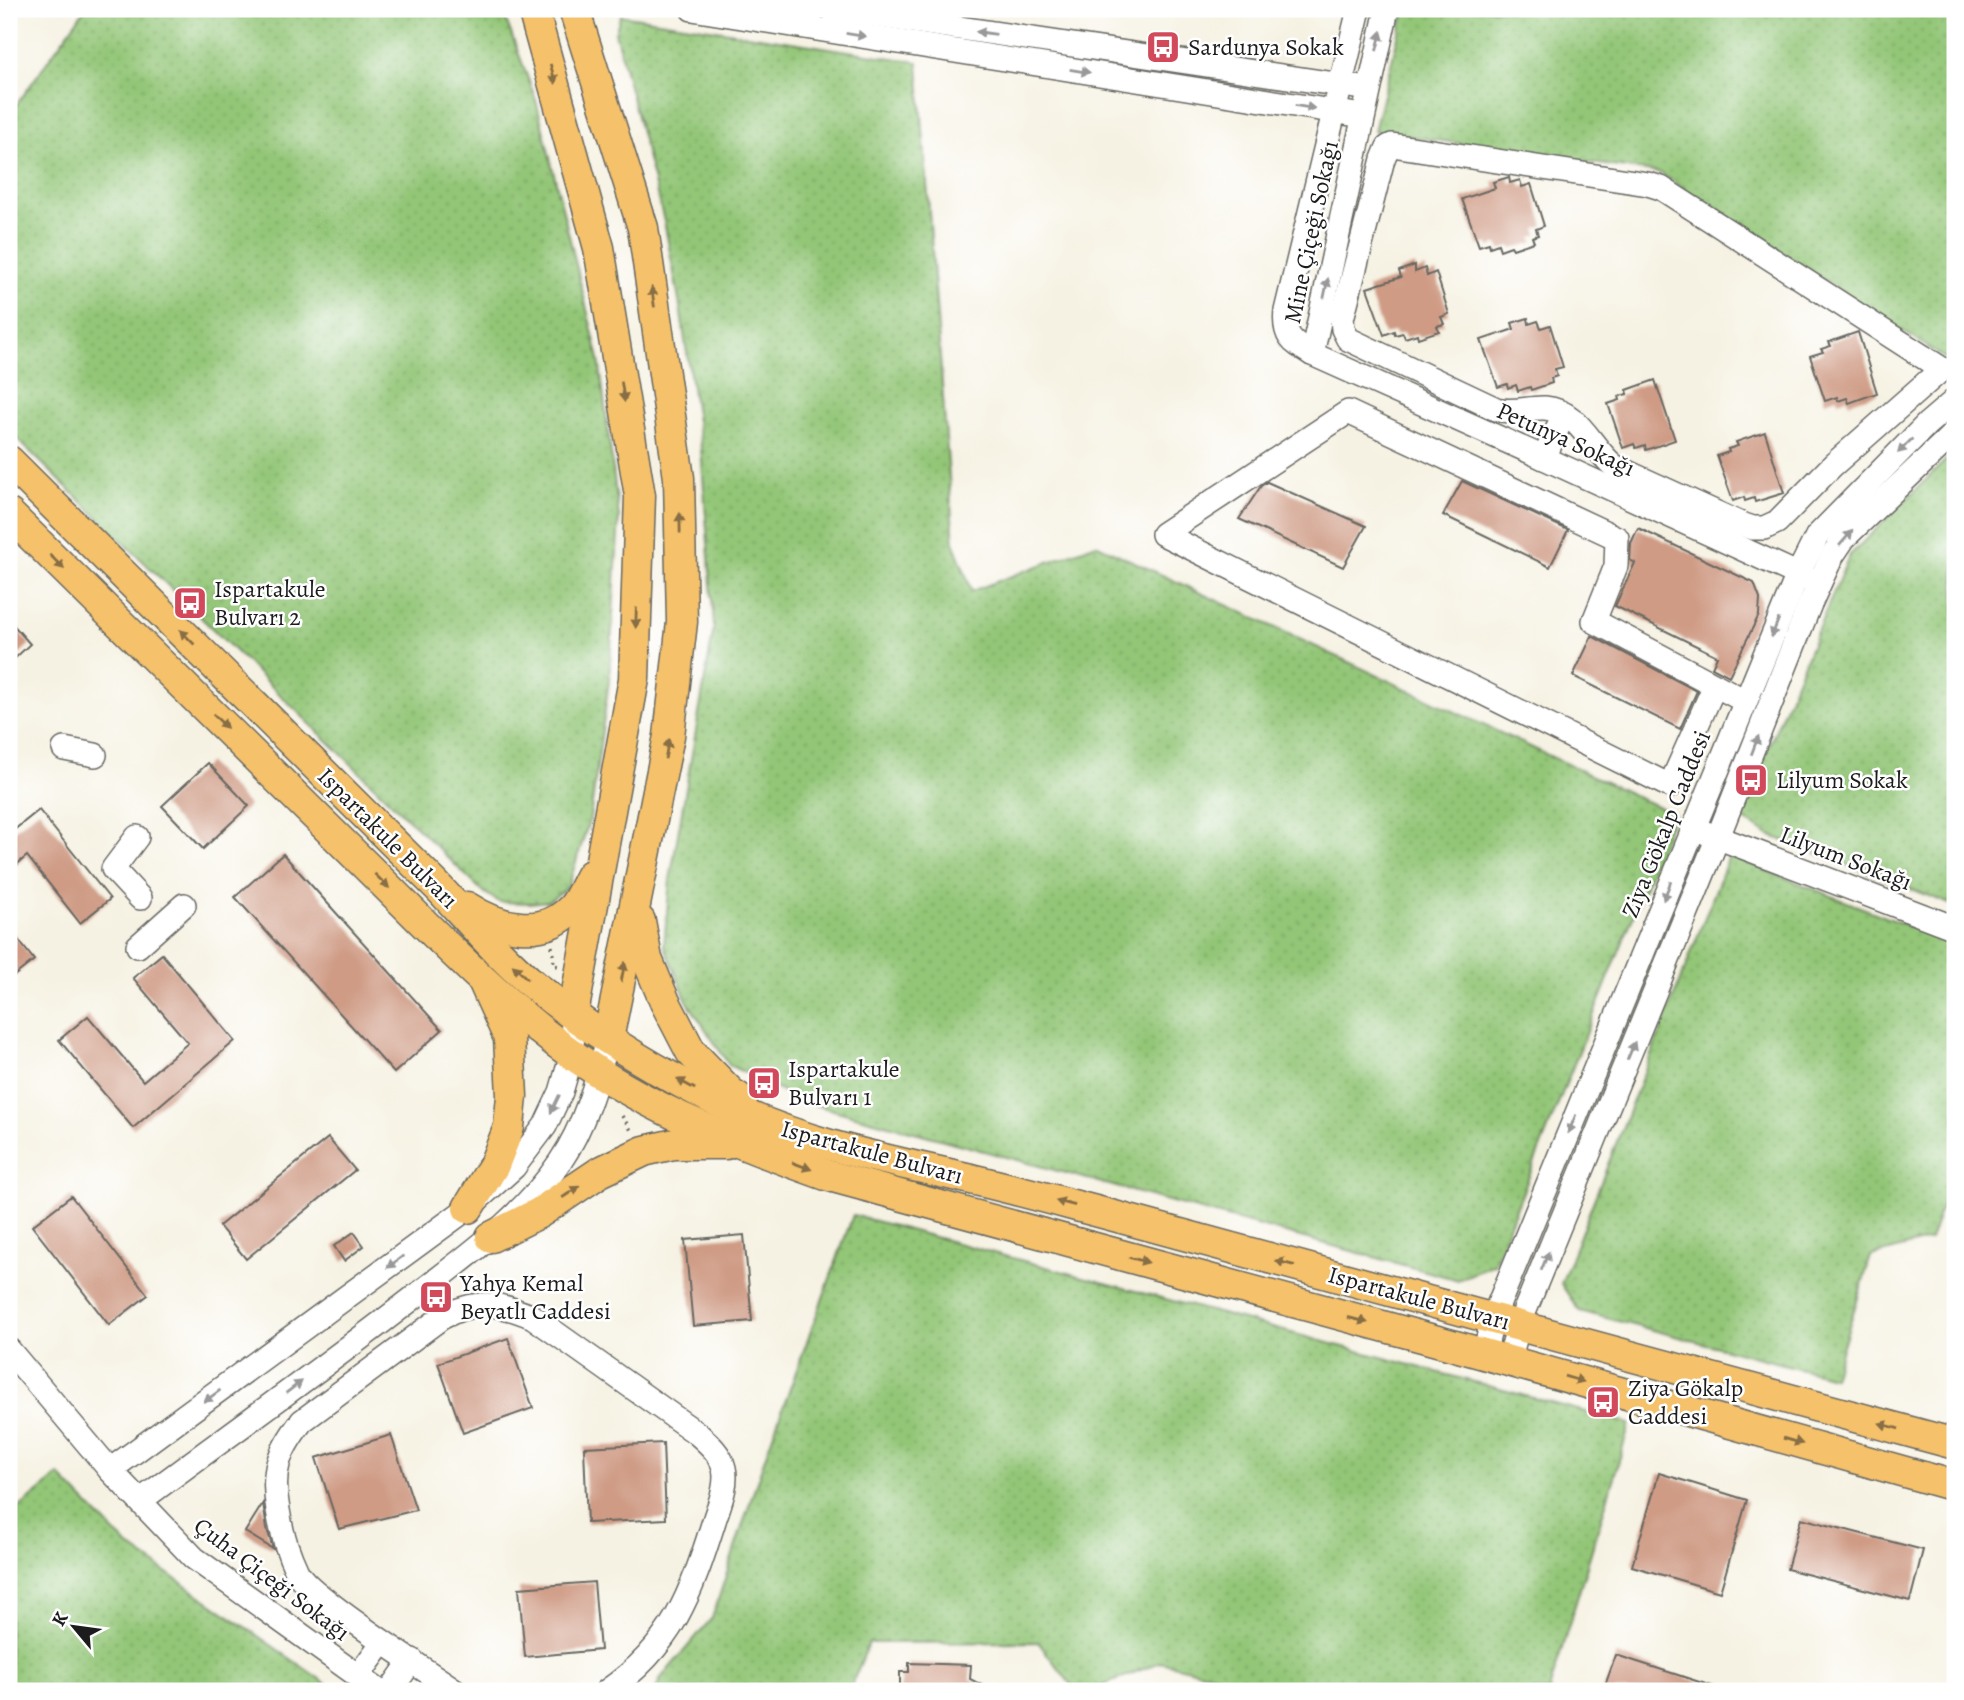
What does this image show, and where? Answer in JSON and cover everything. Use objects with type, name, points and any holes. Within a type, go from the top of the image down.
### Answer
[{"type":"main road","points":[[533,9],[599,248],[640,496],[634,679],[573,1014]]},
{"type":"main road","points":[[574,9],[588,46],[643,228],[679,478],[682,622],[669,736],[608,1039]]},
{"type":"main road","points":[[588,46],[589,29],[599,9]]},
{"type":"main road","name":"Ispartakule Bulvarı","points":[[9,461],[533,984],[608,1039],[731,1108],[813,1140],[1008,1187],[1955,1444]]},
{"type":"main road","name":"Ispartakule Bulvarı","points":[[9,514],[482,979],[572,1054],[600,1073],[688,1121],[737,1143],[826,1175],[1955,1486]]},
{"type":"main road","points":[[437,886],[489,921],[527,928],[555,921],[572,908],[602,857]]},
{"type":"main road","points":[[636,902],[647,959],[665,1002],[691,1052],[731,1093],[813,1140]]},
{"type":"main road","points":[[468,1208],[494,1165],[509,1127],[512,1096],[509,1038],[482,979]]},
{"type":"main road","points":[[491,1237],[539,1213],[600,1172],[644,1151],[674,1144],[737,1143]]},
{"type":"street","points":[[692,9],[1369,89]]},
{"type":"street","points":[[831,9],[896,31],[1363,116]]},
{"type":"street","name":"Mine Çiçeği Sokağı","points":[[1359,9],[1284,324],[1294,343],[1312,354],[1387,9]]},
{"type":"street","points":[[1396,145],[1661,188],[1942,369],[1833,465],[1777,522],[1764,528],[1741,524],[1614,466],[1598,451],[1581,425],[1564,414],[1544,408],[1509,413],[1496,409],[1348,339],[1342,318],[1388,147],[1396,145]]},
{"type":"street","name":"Petunya Sokağı","points":[[1312,354],[1819,584]]},
{"type":"street","name":"Ziya Gökalp Caddesi","points":[[1506,1321],[1693,828],[1798,574],[1817,536],[1927,424],[1955,400]]},
{"type":"street","points":[[1715,685],[1670,786],[1163,534],[1348,412],[1617,538],[1616,566],[1594,621],[1715,685],[1745,701]]},
{"type":"street","points":[[1544,458],[1564,414]]},
{"type":"street","points":[[1496,1358],[1506,1321],[1718,838],[1832,556],[1844,538],[1955,432]]},
{"type":"street","points":[[64,749],[94,755]]},
{"type":"street","name":"Lilyum Sokağı","points":[[1693,828],[1955,928]]},
{"type":"street","points":[[137,836],[113,869],[140,898]]},
{"type":"street","points":[[138,946],[184,905]]},
{"type":"street","points":[[110,1470],[468,1208],[514,1167],[545,1126],[561,1092],[572,1054],[573,1014]]},
{"type":"street","points":[[141,1500],[397,1311],[491,1237],[560,1163],[575,1135],[600,1073],[608,1039]]},
{"type":"street","points":[[456,1691],[383,1642],[317,1593],[298,1574],[281,1528],[274,1486],[277,1463],[285,1443],[302,1421],[442,1318],[458,1309],[481,1304],[507,1306],[533,1317],[698,1434],[715,1449],[724,1468],[723,1489],[695,1581],[678,1616],[654,1652],[631,1675],[607,1691]]},
{"type":"street","name":"Çuha Çiçeği Sokağı","points":[[9,1350],[110,1470],[194,1558],[379,1691]]},
{"type":"street","points":[[358,1676],[383,1642]]},
{"type":"street","points":[[390,1691],[412,1660]]},
{"type":"path","points":[[552,944],[554,965],[564,968]]},
{"type":"green space","points":[[85,9],[502,9],[536,100],[599,359],[619,517],[609,681],[590,818],[568,887],[549,901],[499,902],[482,891],[9,431],[9,115]]},
{"type":"green space","points":[[1405,9],[1955,9],[1955,365],[1660,173],[1374,131]]},
{"type":"green space","points":[[621,15],[918,62],[954,544],[972,591],[1096,544],[1674,814],[1494,1264],[1458,1280],[804,1102],[729,1065],[687,1001],[664,945],[670,880],[714,627],[701,448],[679,300],[664,221],[615,32]]},
{"type":"green space","points":[[1955,451],[1955,906],[1771,836],[1739,817],[1849,556]]},
{"type":"green space","points":[[1729,856],[1955,944],[1955,1169],[1930,1240],[1871,1256],[1833,1377],[1579,1311],[1561,1284]]},
{"type":"green space","points":[[853,1215],[1630,1424],[1549,1691],[1284,1691],[1160,1662],[1090,1691],[1076,1691],[1038,1642],[869,1643],[849,1691],[655,1691],[661,1678],[712,1618],[765,1457]]},
{"type":"green space","points":[[59,1475],[126,1544],[337,1691],[9,1691],[9,1516]]},
{"type":"building","points":[[1509,177],[1510,183],[1520,180],[1522,187],[1531,184],[1544,226],[1536,229],[1538,235],[1532,237],[1534,242],[1513,249],[1511,246],[1500,250],[1498,244],[1490,247],[1489,243],[1479,246],[1462,199],[1495,188],[1493,182]]},
{"type":"building","points":[[1415,265],[1415,272],[1425,268],[1427,276],[1436,272],[1449,314],[1441,317],[1444,324],[1437,326],[1439,331],[1418,338],[1417,334],[1405,338],[1403,333],[1395,335],[1394,331],[1384,335],[1367,288],[1401,277],[1399,271]]},
{"type":"building","points":[[1528,318],[1529,324],[1538,321],[1541,328],[1550,325],[1563,367],[1555,369],[1557,376],[1551,378],[1552,383],[1531,390],[1530,387],[1518,391],[1516,385],[1508,388],[1507,384],[1498,387],[1481,340],[1514,329],[1512,323]]},
{"type":"building","points":[[1858,332],[1877,393],[1849,403],[1847,398],[1838,401],[1837,397],[1825,401],[1810,356],[1823,352],[1821,349],[1831,346],[1829,342]]},
{"type":"building","points":[[1655,380],[1675,440],[1646,450],[1645,445],[1636,448],[1634,444],[1623,448],[1608,404],[1620,400],[1619,396],[1628,394],[1627,390]]},
{"type":"building","points":[[1765,432],[1784,493],[1755,502],[1754,498],[1745,501],[1744,497],[1733,501],[1717,456],[1738,446],[1736,442]]},
{"type":"building","points":[[1462,481],[1568,530],[1550,567],[1443,515]]},
{"type":"building","points":[[1267,482],[1366,526],[1343,567],[1239,519],[1261,486]]},
{"type":"building","points":[[1638,528],[1754,583],[1760,599],[1759,615],[1729,676],[1712,667],[1717,656],[1615,606],[1635,563],[1630,560],[1631,543]]},
{"type":"building","points":[[9,620],[30,644],[9,664]]},
{"type":"building","points":[[1592,636],[1697,691],[1680,729],[1573,676]]},
{"type":"building","points":[[208,763],[249,806],[203,849],[162,806]]},
{"type":"building","points":[[39,810],[110,899],[80,923],[27,856],[9,871],[9,834]]},
{"type":"building","points":[[283,854],[442,1030],[394,1073],[235,897]]},
{"type":"building","points":[[9,928],[34,960],[9,980]]},
{"type":"building","points":[[162,954],[235,1041],[133,1128],[59,1040],[88,1016],[143,1081],[188,1043],[133,978]]},
{"type":"building","points":[[328,1138],[355,1170],[246,1259],[219,1226]]},
{"type":"building","points":[[71,1196],[148,1295],[109,1325],[32,1226]]},
{"type":"building","points":[[354,1232],[364,1246],[344,1261],[334,1246]]},
{"type":"building","points":[[744,1235],[752,1321],[693,1326],[685,1240]]},
{"type":"building","points":[[508,1338],[533,1408],[463,1433],[438,1363]]},
{"type":"building","points":[[391,1435],[416,1510],[339,1529],[316,1458]]},
{"type":"building","points":[[663,1443],[666,1519],[587,1523],[584,1447]]},
{"type":"building","points":[[1659,1473],[1747,1500],[1720,1592],[1632,1566]]},
{"type":"building","points":[[263,1503],[267,1529],[273,1549],[245,1532]]},
{"type":"building","points":[[1801,1518],[1923,1550],[1910,1601],[1787,1569]]},
{"type":"building","points":[[594,1582],[600,1650],[525,1657],[519,1588]]},
{"type":"building","points":[[1616,1655],[1718,1688],[1717,1691],[1603,1691]]},
{"type":"building","points":[[909,1663],[971,1665],[970,1679],[993,1691],[900,1691],[900,1672],[909,1672]]},
{"type":"place","name":"Sardunya Sokak","points":[[1163,47]]},
{"type":"place","name":"Ispartakule Bulvarı 2","points":[[190,603]]},
{"type":"place","name":"Lilyum Sokak","points":[[1751,780]]},
{"type":"place","name":"Ispartakule Bulvarı 1","points":[[764,1083]]},
{"type":"place","name":"Yahya Kemal Beyatlı Caddesi","points":[[436,1297]]},
{"type":"place","name":"Ziya Gökalp Caddesi","points":[[1603,1402]]}]
